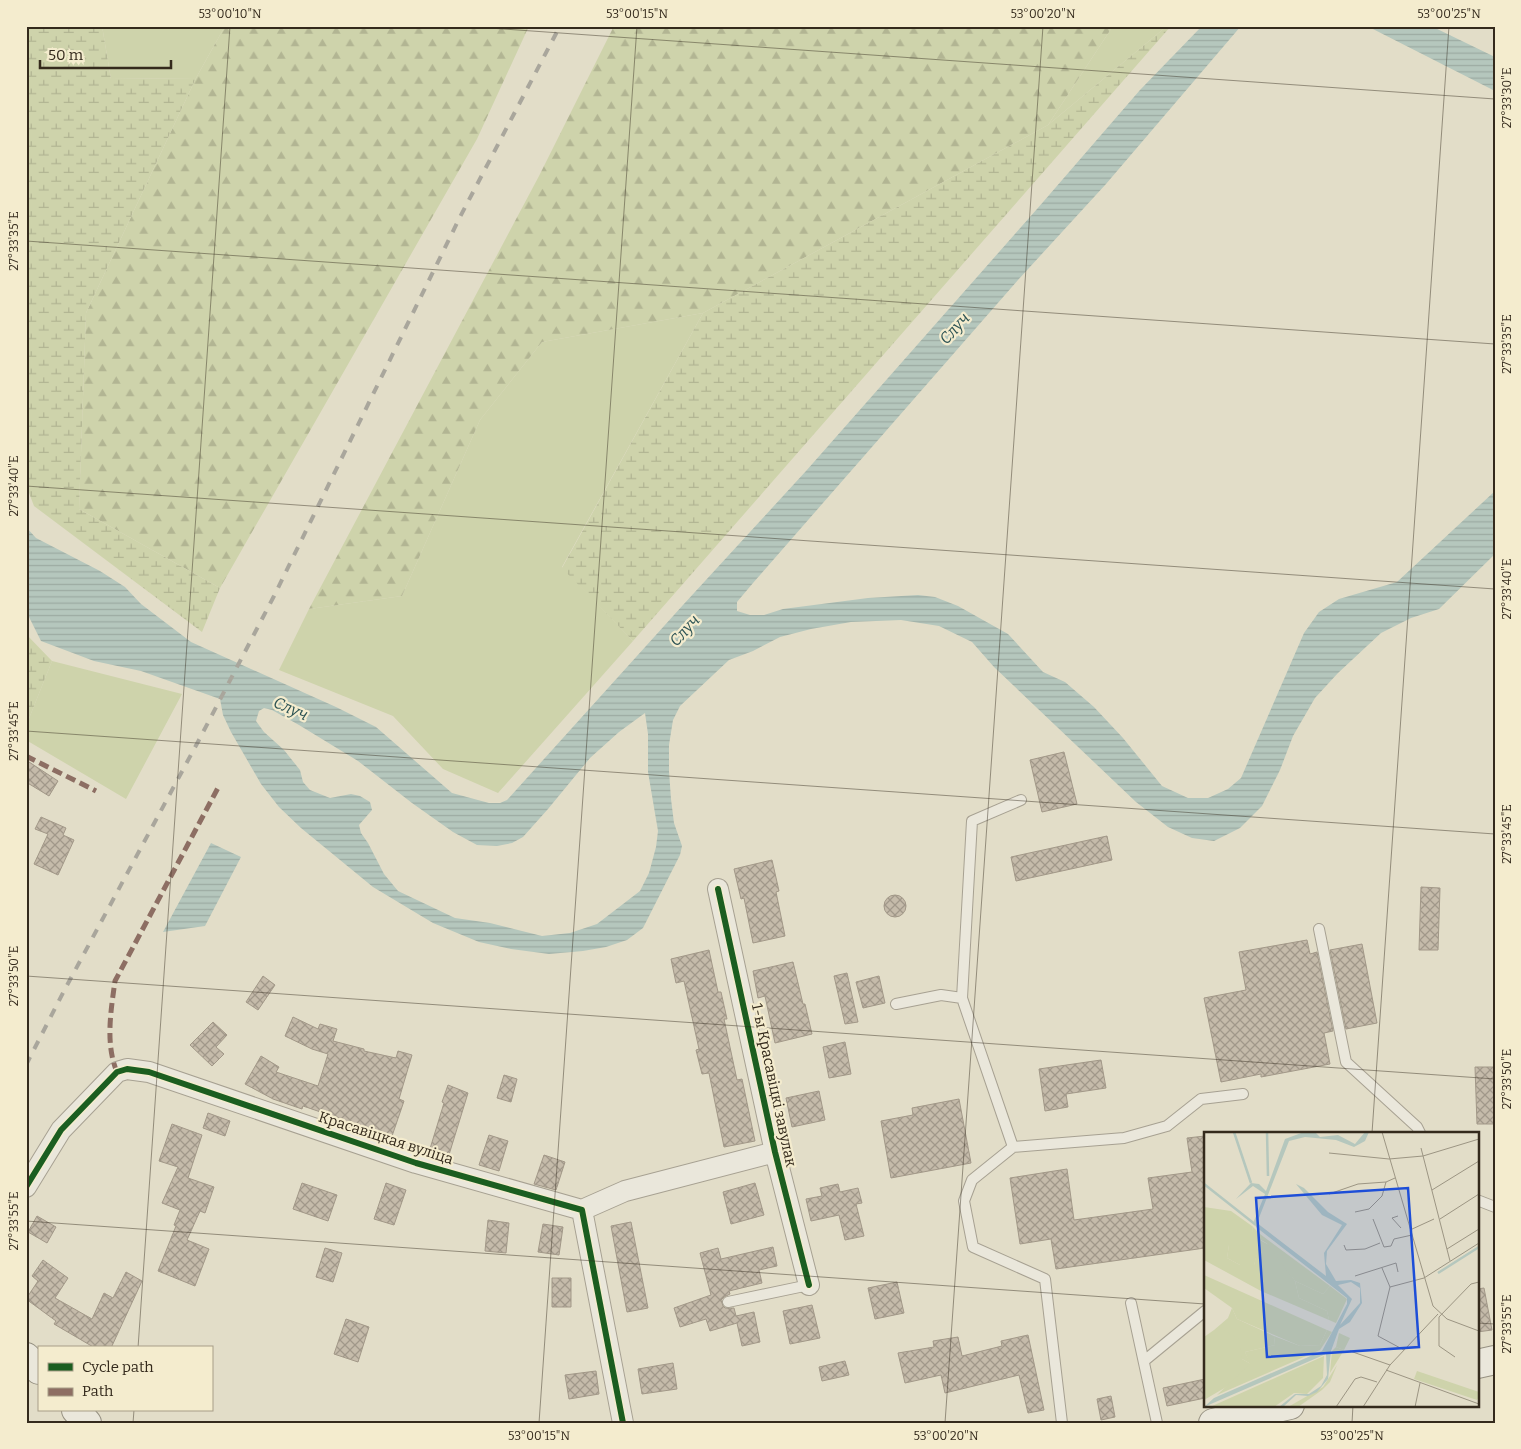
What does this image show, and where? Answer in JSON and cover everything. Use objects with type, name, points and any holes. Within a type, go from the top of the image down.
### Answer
[{"type":"main road","points":[[26,1357],[38,1369]]},
{"type":"main road","points":[[1478,1364],[1495,1360]]},
{"type":"main road","points":[[1213,1423],[1286,1406]]},
{"type":"main road","points":[[78,1412],[87,1423]]},
{"type":"street","name":"1-ы Красавіцкі завулак","points":[[718,890],[775,1152],[809,1286]]},
{"type":"street","name":"Красавіцкая вуліца","points":[[26,1187],[61,1130],[117,1072],[127,1070],[149,1072],[416,1163],[582,1210]]},
{"type":"street","name":"1-ы Красавіцкі завулак","points":[[582,1210],[625,1191],[775,1152]]},
{"type":"street","points":[[582,1210],[623,1423]]},
{"type":"lane","points":[[1013,1147],[962,998],[972,821],[1021,800]]},
{"type":"lane","points":[[1320,929],[1346,1062],[1417,1127],[1420,1132]]},
{"type":"lane","points":[[896,1004],[941,996],[962,998]]},
{"type":"lane","points":[[1062,1423],[1045,1279],[973,1247],[964,1201],[972,1180],[1013,1147],[1124,1138],[1167,1126],[1201,1099],[1243,1094]]},
{"type":"lane","points":[[1478,1200],[1495,1207]]},
{"type":"lane","points":[[728,1302],[809,1286]]},
{"type":"lane","points":[[1131,1303],[1157,1423]]},
{"type":"lane","points":[[1144,1361],[1204,1312]]},
{"type":"green space","points":[[26,26],[102,26],[111,79],[196,78],[86,313],[79,509],[220,588],[202,632],[34,506],[26,485]]},
{"type":"green space","points":[[102,26],[225,26],[196,78],[111,79]]},
{"type":"green space","points":[[225,26],[529,26],[477,139],[220,588],[79,509],[86,313],[196,78]]},
{"type":"green space","points":[[614,26],[1113,26],[1048,125],[703,313],[542,342],[480,420],[402,596],[309,609],[539,176]]},
{"type":"green space","points":[[1113,26],[1167,26],[1048,125]]},
{"type":"green space","points":[[1167,26],[1171,26],[633,641],[562,568],[703,313],[1048,125]]},
{"type":"green space","points":[[703,313],[562,567],[633,641],[498,793],[443,769],[393,716],[279,670],[309,609],[402,596],[480,420],[542,342]]},
{"type":"green space","points":[[26,634],[52,661],[26,726]]},
{"type":"green space","points":[[52,661],[182,694],[126,799],[26,740],[26,726]]},
{"type":"water","name":"Случ","points":[[1202,26],[1241,26],[1106,184],[1018,280],[753,583],[737,602],[737,611],[750,615],[764,615],[783,609],[868,598],[918,595],[935,597],[958,606],[1008,634],[1043,672],[1065,682],[1094,707],[1123,738],[1162,786],[1188,798],[1208,798],[1228,789],[1241,778],[1304,633],[1319,612],[1339,599],[1397,582],[1495,491],[1495,554],[1439,609],[1411,618],[1381,633],[1338,673],[1315,698],[1293,736],[1280,770],[1262,806],[1240,828],[1214,841],[1192,838],[1168,827],[1136,802],[994,667],[972,642],[939,626],[901,620],[851,622],[780,637],[753,651],[729,660],[680,706],[673,720],[669,745],[669,771],[674,823],[682,846],[680,855],[643,928],[627,940],[606,947],[583,951],[549,954],[511,949],[479,942],[433,923],[373,887],[301,828],[279,807],[261,784],[231,732],[223,715],[220,699],[141,671],[94,661],[41,641],[26,611],[26,527],[36,538],[100,571],[125,587],[141,604],[191,642],[376,727],[452,793],[489,803],[500,803],[507,800],[806,471],[1140,90]],"holes":[[[264,708],[272,710],[358,761],[453,832],[477,845],[497,846],[512,843],[523,837],[590,758],[619,732],[645,713],[648,734],[648,772],[658,831],[649,873],[640,891],[597,924],[570,933],[542,936],[490,923],[455,918],[398,891],[384,874],[361,833],[359,825],[372,810],[370,802],[360,796],[351,794],[330,798],[310,790],[303,782],[300,770],[256,721],[259,711]]]},
{"type":"water","points":[[1367,26],[1431,26],[1495,57],[1495,91]]},
{"type":"water","points":[[211,843],[241,857],[205,926],[163,932]]},
{"type":"building","points":[[1064,752],[1077,804],[1042,812],[1030,760]]},
{"type":"building","points":[[26,760],[58,781],[49,796],[26,782]]},
{"type":"building","points":[[41,817],[66,828],[63,835],[74,840],[58,875],[34,864],[48,834],[35,829]]},
{"type":"building","points":[[1107,836],[1112,860],[1016,881],[1011,857]]},
{"type":"building","points":[[772,860],[779,891],[776,892],[785,936],[753,943],[744,898],[741,899],[734,869]]},
{"type":"building","points":[[1421,887],[1440,888],[1438,950],[1419,950]]},
{"type":"building","points":[[895,895],[903,898],[906,906],[903,914],[895,917],[887,914],[884,906],[887,898]]},
{"type":"building","points":[[1307,940],[1310,954],[1317,952],[1333,1031],[1324,1033],[1330,1064],[1261,1077],[1261,1074],[1221,1082],[1204,998],[1246,990],[1239,952]]},
{"type":"building","points":[[1362,944],[1377,1023],[1346,1029],[1330,950]]},
{"type":"building","points":[[709,950],[718,992],[721,992],[727,1019],[724,1019],[737,1080],[742,1079],[755,1141],[724,1147],[709,1073],[702,1074],[696,1050],[699,1049],[684,981],[676,983],[671,959]]},
{"type":"building","points":[[793,962],[812,1034],[775,1043],[765,996],[758,998],[753,971]]},
{"type":"building","points":[[847,973],[858,1022],[845,1024],[834,976]]},
{"type":"building","points":[[263,976],[275,985],[258,1010],[246,1002]]},
{"type":"building","points":[[879,976],[885,1003],[863,1008],[856,982]]},
{"type":"building","points":[[293,1017],[318,1029],[320,1024],[337,1029],[333,1041],[364,1049],[364,1051],[396,1058],[398,1051],[412,1055],[399,1099],[404,1101],[391,1139],[357,1127],[357,1130],[343,1126],[344,1120],[303,1106],[302,1109],[273,1099],[245,1084],[261,1056],[279,1067],[276,1072],[318,1086],[328,1054],[312,1049],[285,1036]]},
{"type":"building","points":[[213,1022],[227,1035],[216,1047],[224,1054],[212,1066],[190,1045]]},
{"type":"building","points":[[845,1042],[851,1074],[829,1078],[823,1047]]},
{"type":"building","points":[[1101,1060],[1106,1088],[1066,1094],[1068,1107],[1045,1111],[1039,1069]]},
{"type":"building","points":[[1475,1067],[1495,1067],[1495,1124],[1477,1124]]},
{"type":"building","points":[[504,1075],[517,1079],[511,1102],[497,1098]]},
{"type":"building","points":[[448,1085],[468,1093],[448,1158],[429,1152]]},
{"type":"building","points":[[819,1091],[825,1120],[792,1127],[786,1098]]},
{"type":"building","points":[[959,1099],[971,1163],[891,1178],[881,1121],[913,1115],[912,1108]]},
{"type":"building","points":[[208,1113],[230,1121],[225,1136],[203,1128]]},
{"type":"building","points":[[172,1124],[202,1135],[188,1178],[214,1187],[205,1213],[200,1211],[187,1240],[209,1249],[195,1286],[158,1271],[176,1226],[174,1225],[180,1210],[162,1203],[178,1167],[159,1161]]},
{"type":"building","points":[[489,1135],[508,1141],[499,1171],[479,1165]]},
{"type":"building","points":[[1204,1136],[1204,1248],[1056,1269],[1051,1239],[1020,1244],[1010,1178],[1067,1169],[1074,1220],[1153,1209],[1148,1178],[1192,1172],[1187,1138]]},
{"type":"building","points":[[544,1155],[565,1162],[556,1190],[534,1184]]},
{"type":"building","points":[[302,1183],[337,1195],[328,1221],[293,1209]]},
{"type":"building","points":[[386,1183],[406,1190],[394,1225],[374,1219]]},
{"type":"building","points":[[755,1183],[764,1215],[731,1224],[723,1192]]},
{"type":"building","points":[[838,1184],[840,1192],[858,1188],[862,1203],[856,1204],[864,1236],[845,1240],[839,1215],[811,1221],[806,1199],[822,1196],[820,1188]]},
{"type":"building","points":[[37,1216],[56,1227],[47,1243],[28,1232]]},
{"type":"building","points":[[488,1220],[509,1223],[506,1253],[485,1251]]},
{"type":"building","points":[[631,1222],[648,1308],[627,1312],[611,1226]]},
{"type":"building","points":[[543,1224],[563,1227],[559,1255],[538,1252]]},
{"type":"building","points":[[773,1247],[777,1266],[759,1270],[762,1283],[729,1291],[730,1294],[721,1300],[725,1308],[734,1308],[736,1316],[754,1312],[760,1342],[742,1346],[737,1323],[710,1331],[706,1319],[680,1327],[674,1308],[711,1295],[700,1253],[718,1248],[721,1259]]},
{"type":"building","points":[[325,1248],[342,1253],[333,1282],[316,1277]]},
{"type":"building","points":[[43,1260],[68,1278],[55,1298],[92,1319],[104,1293],[113,1298],[126,1272],[142,1281],[112,1346],[92,1346],[54,1324],[56,1321],[26,1299],[38,1281],[32,1276]]},
{"type":"building","points":[[552,1278],[571,1278],[571,1307],[552,1307]]},
{"type":"building","points":[[897,1282],[904,1313],[875,1319],[868,1288]]},
{"type":"building","points":[[1484,1288],[1492,1330],[1478,1332],[1478,1289]]},
{"type":"building","points":[[812,1305],[820,1338],[790,1344],[783,1311]]},
{"type":"building","points":[[346,1319],[369,1327],[358,1362],[334,1354]]},
{"type":"building","points":[[1028,1335],[1044,1410],[1028,1413],[1019,1375],[945,1393],[941,1375],[905,1383],[898,1353],[934,1347],[933,1341],[958,1337],[962,1356],[1002,1346],[1001,1341]]},
{"type":"building","points":[[845,1361],[849,1375],[822,1381],[819,1367]]},
{"type":"building","points":[[673,1363],[677,1389],[642,1394],[638,1369]]},
{"type":"building","points":[[596,1371],[599,1394],[569,1399],[565,1375]]},
{"type":"building","points":[[1204,1379],[1204,1398],[1167,1406],[1163,1388]]},
{"type":"building","points":[[1111,1396],[1115,1417],[1101,1420],[1097,1399]]},
{"type":"railway","points":[[26,1065],[274,596],[460,217],[560,26]]},
{"type":"marked path","points":[[26,756],[96,791]]},
{"type":"marked path","points":[[117,1072],[113,1061],[110,1039],[115,981],[219,786]]},
{"type":"cycle path","points":[[718,889],[775,1152],[809,1285]]},
{"type":"cycle path","points":[[26,1187],[61,1130],[117,1072],[127,1069],[149,1072],[416,1163],[582,1210],[623,1423]]}]
